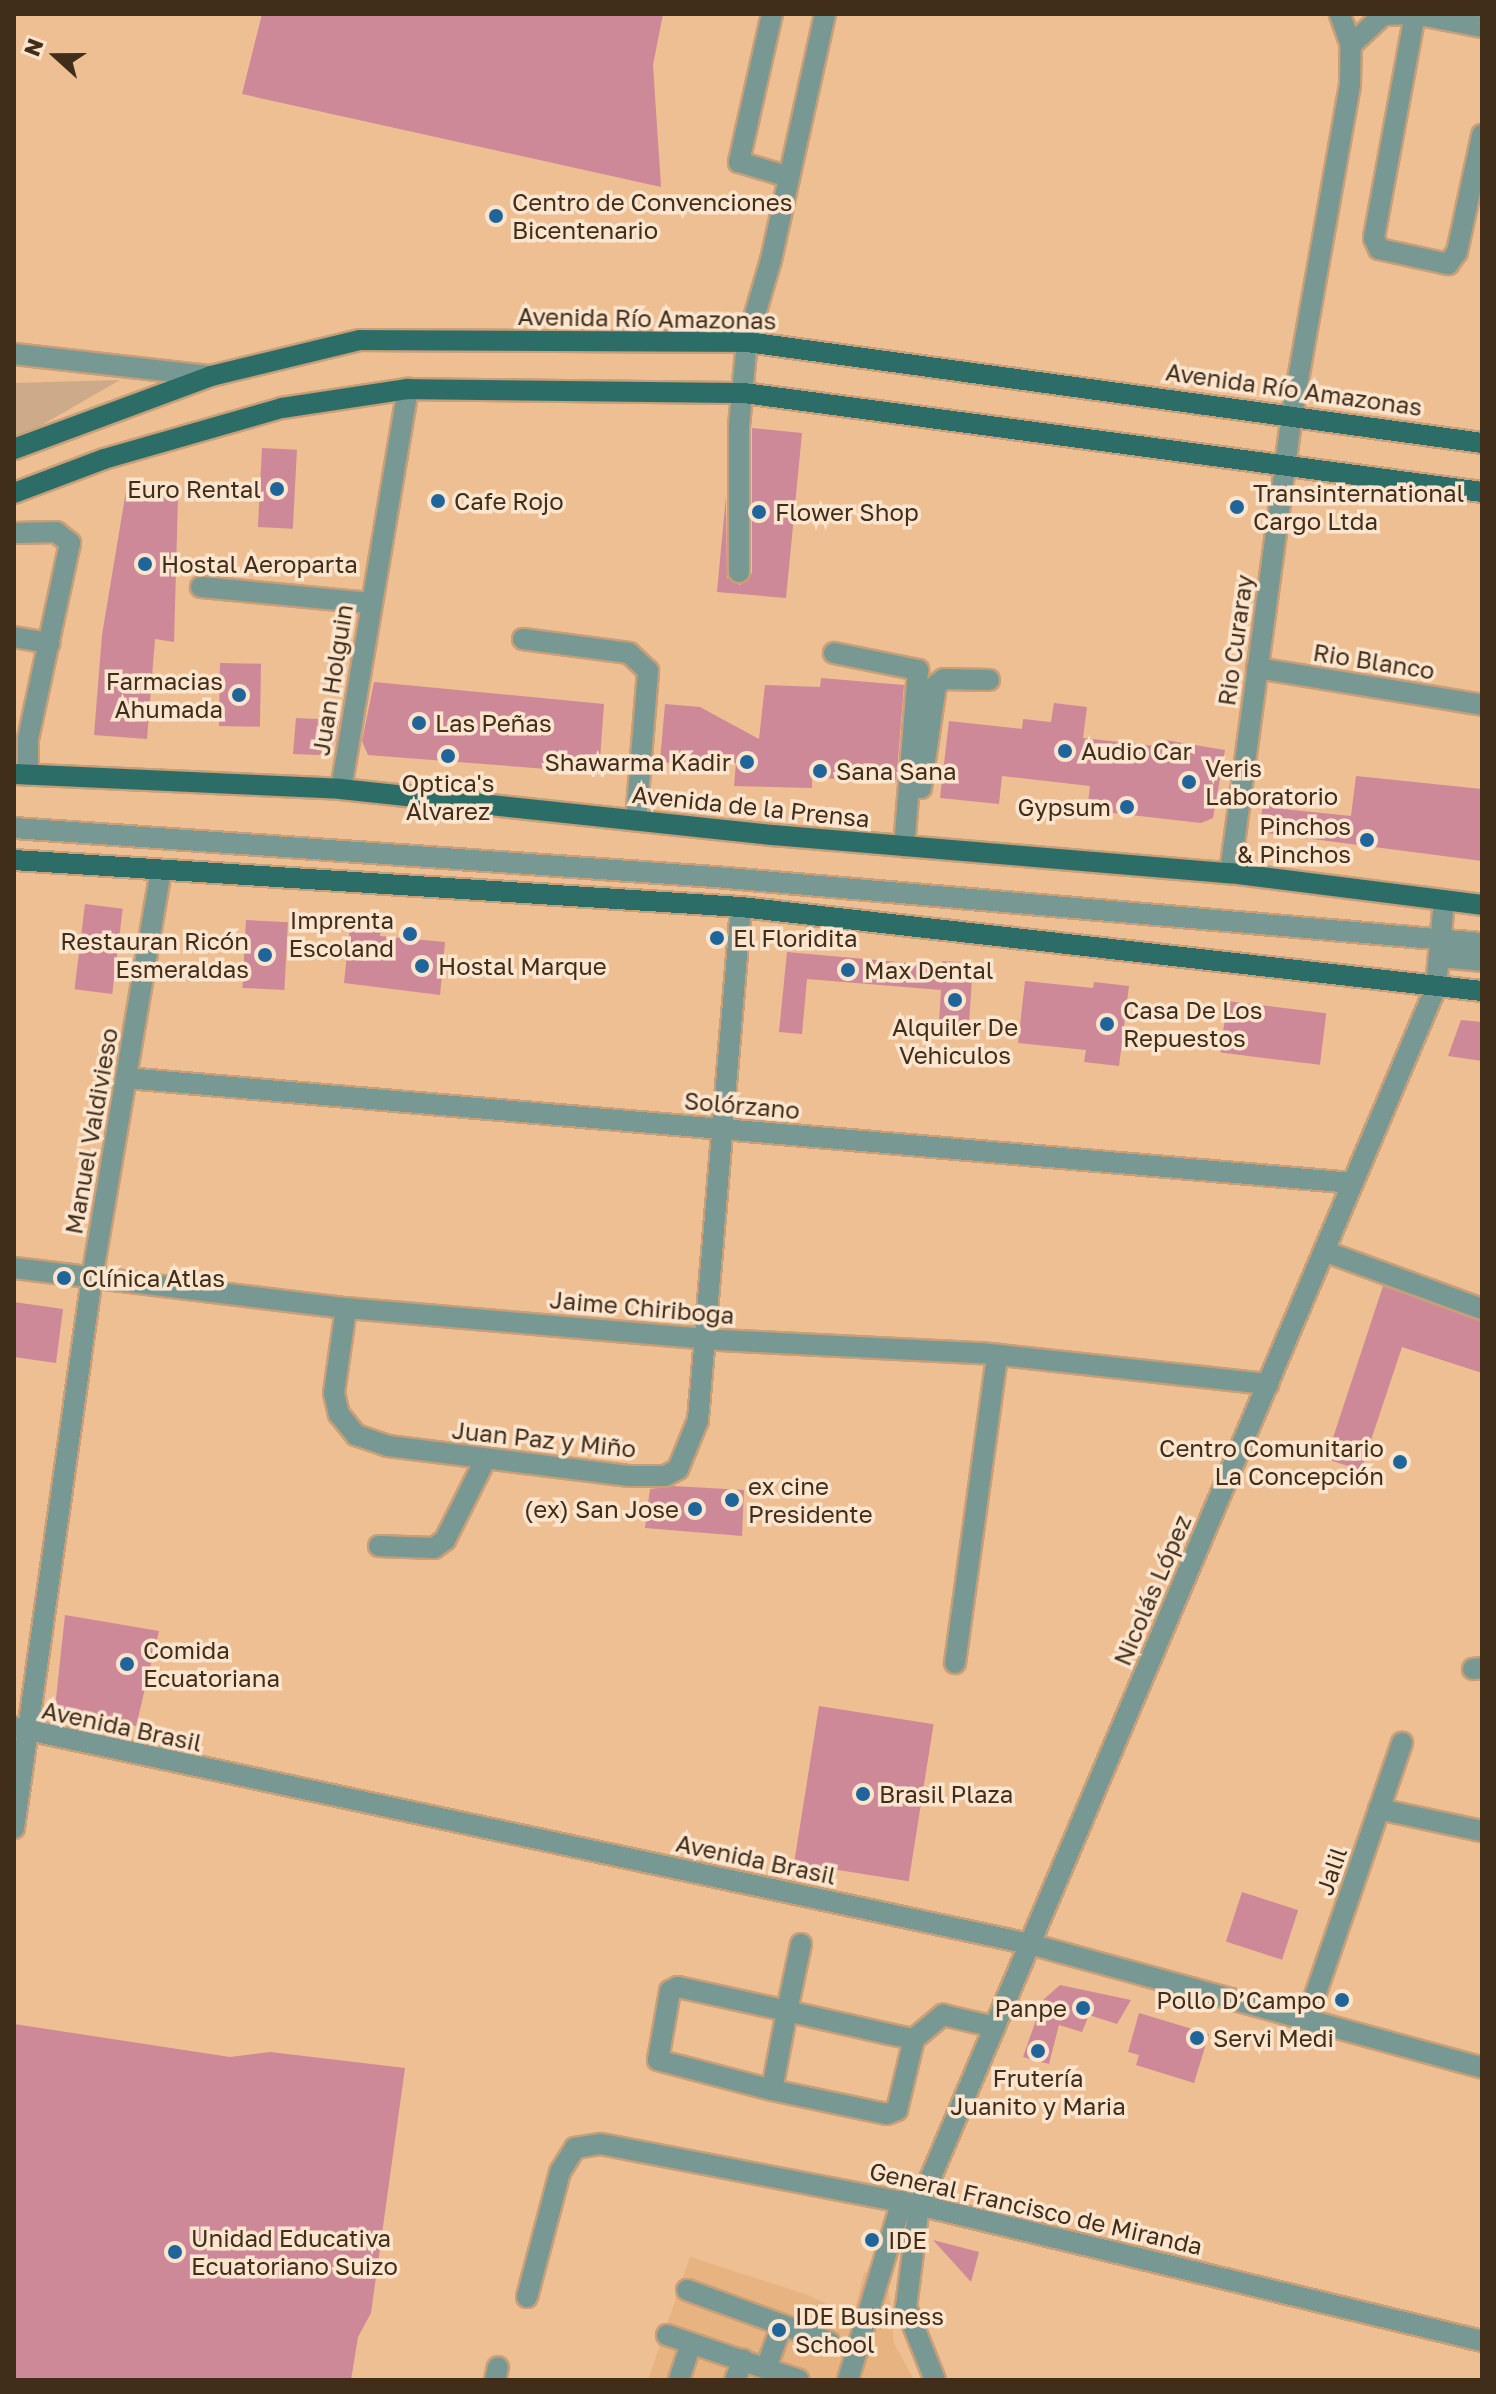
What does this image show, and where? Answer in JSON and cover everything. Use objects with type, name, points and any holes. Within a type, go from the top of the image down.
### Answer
[{"type":"main road","name":"Avenida Río Amazonas","points":[[14,449],[211,376],[360,340],[747,342],[1292,414],[1482,443]]},
{"type":"main road","points":[[14,493],[104,459],[282,408],[408,389],[744,393],[1482,492]]},
{"type":"main road","name":"Avenida de la Prensa","points":[[21,774],[341,789],[909,847],[1230,873],[1482,905]]},
{"type":"main road","points":[[14,860],[161,872],[741,907],[1482,991]]},
{"type":"street","points":[[772,14],[739,162],[789,177]]},
{"type":"street","points":[[739,572],[747,342],[789,177],[825,14]]},
{"type":"street","points":[[1340,14],[1351,45],[1383,15],[1415,14],[1482,27]]},
{"type":"street","points":[[1415,14],[1374,238],[1379,249],[1448,264],[1460,240],[1482,135]]},
{"type":"street","name":"Rio Curaray","points":[[1230,873],[1292,414],[1350,84],[1351,45]]},
{"type":"street","points":[[14,354],[211,376]]},
{"type":"street","name":"Juan Holguin","points":[[341,789],[408,389]]},
{"type":"street","points":[[14,533],[56,532],[70,543],[21,774]]},
{"type":"street","points":[[201,587],[370,603]]},
{"type":"street","points":[[14,637],[49,643]]},
{"type":"street","points":[[523,639],[629,653],[648,671],[636,821]]},
{"type":"street","points":[[834,653],[918,670],[909,847]]},
{"type":"street","name":"Rio Blanco","points":[[1257,668],[1482,705]]},
{"type":"street","points":[[909,847],[936,685],[944,679],[989,680]]},
{"type":"street","points":[[14,828],[715,877],[1441,948],[1482,961]]},
{"type":"street","name":"Manuel Valdivieso","points":[[14,1828],[22,1730],[92,1278],[161,872]]},
{"type":"street","name":"Nicolás López","points":[[911,2203],[995,2027],[1436,987],[1444,900]]},
{"type":"street","name":"Juan Paz y Miño","points":[[346,1308],[334,1393],[348,1428],[388,1446],[485,1460],[628,1476],[665,1476],[678,1469],[698,1420],[741,907]]},
{"type":"street","points":[[1441,948],[1482,943]]},
{"type":"street","name":"Solórzano","points":[[126,1078],[1353,1183]]},
{"type":"street","points":[[1324,1251],[1482,1309]]},
{"type":"street","name":"Jaime Chiriboga","points":[[14,1268],[346,1308],[706,1338],[997,1355],[1268,1384]]},
{"type":"street","points":[[955,1663],[997,1355]]},
{"type":"street","points":[[379,1546],[434,1548],[445,1540],[485,1460]]},
{"type":"street","name":"Avenida Brasil","points":[[22,1730],[1030,1944],[1308,2016],[1482,2068]]},
{"type":"street","name":"Jalil","points":[[1308,2016],[1402,1743]]},
{"type":"street","points":[[1379,1809],[1482,1831]]},
{"type":"street","points":[[772,2090],[801,1944]]},
{"type":"street","points":[[914,2039],[674,1988],[656,2052],[664,2066],[887,2114],[897,2110],[914,2039],[943,2015],[995,2027]]},
{"type":"street","name":"General Francisco de Miranda","points":[[527,2297],[560,2172],[575,2148],[601,2144],[911,2203],[1482,2341]]},
{"type":"street","points":[[848,2380],[911,2203]]},
{"type":"street","points":[[911,2203],[906,2307],[935,2380]]},
{"type":"street","points":[[687,2290],[829,2342]]},
{"type":"street","points":[[766,2368],[782,2325]]},
{"type":"street","points":[[667,2335],[739,2370],[766,2368],[799,2380]]},
{"type":"street","points":[[679,2380],[691,2344]]},
{"type":"shaded area","points":[[120,380],[14,441],[14,383]]},
{"type":"shaded area","name":"IDE Business School","points":[[690,2257],[808,2295],[853,2317],[864,2272],[887,2276],[894,2343],[914,2380],[648,2380]]},
{"type":"building","points":[[262,14],[663,14],[653,65],[661,187],[242,94]]},
{"type":"building","name":"Flower Shop","points":[[752,428],[802,433],[786,598],[717,592],[726,496],[727,578],[740,585],[752,573]]},
{"type":"building","name":"Euro Rental","points":[[262,448],[297,450],[293,529],[258,527]]},
{"type":"building","name":"Hostal Aeroparta","points":[[126,491],[178,498],[174,642],[155,639],[147,739],[94,735],[102,635]]},
{"type":"building","name":"Farmacias Ahumada","points":[[220,663],[261,664],[260,727],[219,726]]},
{"type":"building","points":[[821,678],[904,685],[896,784],[812,777],[812,788],[734,786],[736,763],[695,769],[660,761],[665,704],[700,707],[759,739],[765,685],[820,687]]},
{"type":"building","points":[[374,682],[604,704],[599,773],[368,755],[362,741]]},
{"type":"building","points":[[1054,703],[1087,707],[1083,738],[1164,747],[1165,740],[1225,750],[1213,818],[1201,823],[1087,810],[1090,786],[1002,776],[999,804],[940,798],[949,721],[1022,729],[1023,719],[1051,722]]},
{"type":"building","points":[[296,718],[339,720],[336,741],[319,755],[293,754]]},
{"type":"building","points":[[1356,776],[1482,789],[1482,861],[1259,832],[1265,788],[1285,790],[1283,809],[1351,816]]},
{"type":"building","points":[[85,904],[123,909],[112,994],[75,989]]},
{"type":"building","name":"Restauran Ricón Esmeraldas","points":[[246,920],[288,922],[284,990],[242,988]]},
{"type":"building","points":[[350,926],[381,928],[380,936],[445,942],[440,995],[344,983]]},
{"type":"building","points":[[787,952],[942,966],[942,961],[973,963],[968,1039],[938,1038],[941,990],[807,979],[802,1034],[779,1032]]},
{"type":"building","points":[[1025,981],[1093,988],[1094,982],[1129,986],[1119,1066],[1084,1062],[1086,1050],[1018,1043]]},
{"type":"building","points":[[1227,1001],[1326,1013],[1320,1065],[1221,1053]]},
{"type":"building","points":[[1461,1020],[1482,1022],[1482,1061],[1448,1056]]},
{"type":"building","points":[[1383,1286],[1482,1322],[1482,1373],[1402,1347],[1361,1470],[1326,1459]]},
{"type":"building","points":[[14,1302],[63,1309],[56,1363],[14,1357]]},
{"type":"building","name":"(ex) San Jose","points":[[674,1486],[744,1490],[742,1536],[645,1528],[650,1489]]},
{"type":"building","points":[[65,1615],[159,1631],[136,1726],[55,1708]]},
{"type":"building","name":"Brasil Plaza","points":[[819,1706],[934,1724],[909,1881],[794,1863]]},
{"type":"building","points":[[1242,1892],[1298,1910],[1282,1960],[1226,1941]]},
{"type":"building","name":"Panpe","points":[[1060,1985],[1131,2000],[1117,2024],[1089,2015],[1082,2032],[1059,2025],[1049,2064],[1023,2057],[1043,2000]]},
{"type":"building","points":[[1139,2013],[1209,2034],[1194,2083],[1136,2065],[1139,2055],[1128,2052]]},
{"type":"building","name":"Unidad Educativa Ecuatoriano Suizo","points":[[14,2024],[230,2057],[270,2052],[405,2068],[371,2313],[358,2337],[351,2380],[14,2380]]},
{"type":"building","points":[[933,2240],[979,2252],[971,2282]]},
{"type":"place","name":"Centro de Convenciones Bicentenario","points":[[496,216]]},
{"type":"place","name":"Euro Rental","points":[[277,489]]},
{"type":"place","name":"Cafe Rojo","points":[[438,501]]},
{"type":"place","name":"Transinternational Cargo Ltda","points":[[1237,507]]},
{"type":"place","name":"Flower Shop","points":[[759,512]]},
{"type":"place","name":"Hostal Aeroparta","points":[[145,564]]},
{"type":"place","name":"Farmacias Ahumada","points":[[239,695]]},
{"type":"place","name":"Las Peñas","points":[[419,723]]},
{"type":"place","name":"Audio Car","points":[[1065,751]]},
{"type":"place","name":"Optica's Alvarez","points":[[448,756]]},
{"type":"place","name":"Shawarma Kadir","points":[[747,762]]},
{"type":"place","name":"Sana Sana","points":[[820,771]]},
{"type":"place","name":"Veris Laboratorio","points":[[1189,782]]},
{"type":"place","name":"Gypsum","points":[[1127,807]]},
{"type":"place","name":"Pinchos & Pinchos","points":[[1367,840]]},
{"type":"place","name":"Imprenta Escoland","points":[[410,934]]},
{"type":"place","name":"El Floridita","points":[[717,938]]},
{"type":"place","name":"Restauran Ricón Esmeraldas","points":[[265,955]]},
{"type":"place","name":"Hostal Marque","points":[[422,966]]},
{"type":"place","name":"Max Dental","points":[[848,970]]},
{"type":"place","name":"Alquiler De Vehiculos","points":[[955,1000]]},
{"type":"place","name":"Casa De Los Repuestos","points":[[1107,1024]]},
{"type":"place","name":"Clínica Atlas","points":[[64,1278]]},
{"type":"place","name":"Centro Comunitario La Concepción","points":[[1400,1462]]},
{"type":"place","name":"ex cine Presidente","points":[[732,1500]]},
{"type":"place","name":"(ex) San Jose","points":[[695,1509]]},
{"type":"place","name":"Comida Ecuatoriana","points":[[127,1664]]},
{"type":"place","name":"Brasil Plaza","points":[[863,1794]]},
{"type":"place","name":"Pollo D’Campo","points":[[1342,2000]]},
{"type":"place","name":"Panpe","points":[[1083,2008]]},
{"type":"place","name":"Servi Medi","points":[[1197,2038]]},
{"type":"place","name":"Frutería Juanito y Maria","points":[[1038,2051]]},
{"type":"place","name":"IDE","points":[[872,2240]]},
{"type":"place","name":"Unidad Educativa Ecuatoriano Suizo","points":[[175,2252]]},
{"type":"place","name":"IDE Business School","points":[[779,2330]]}]
